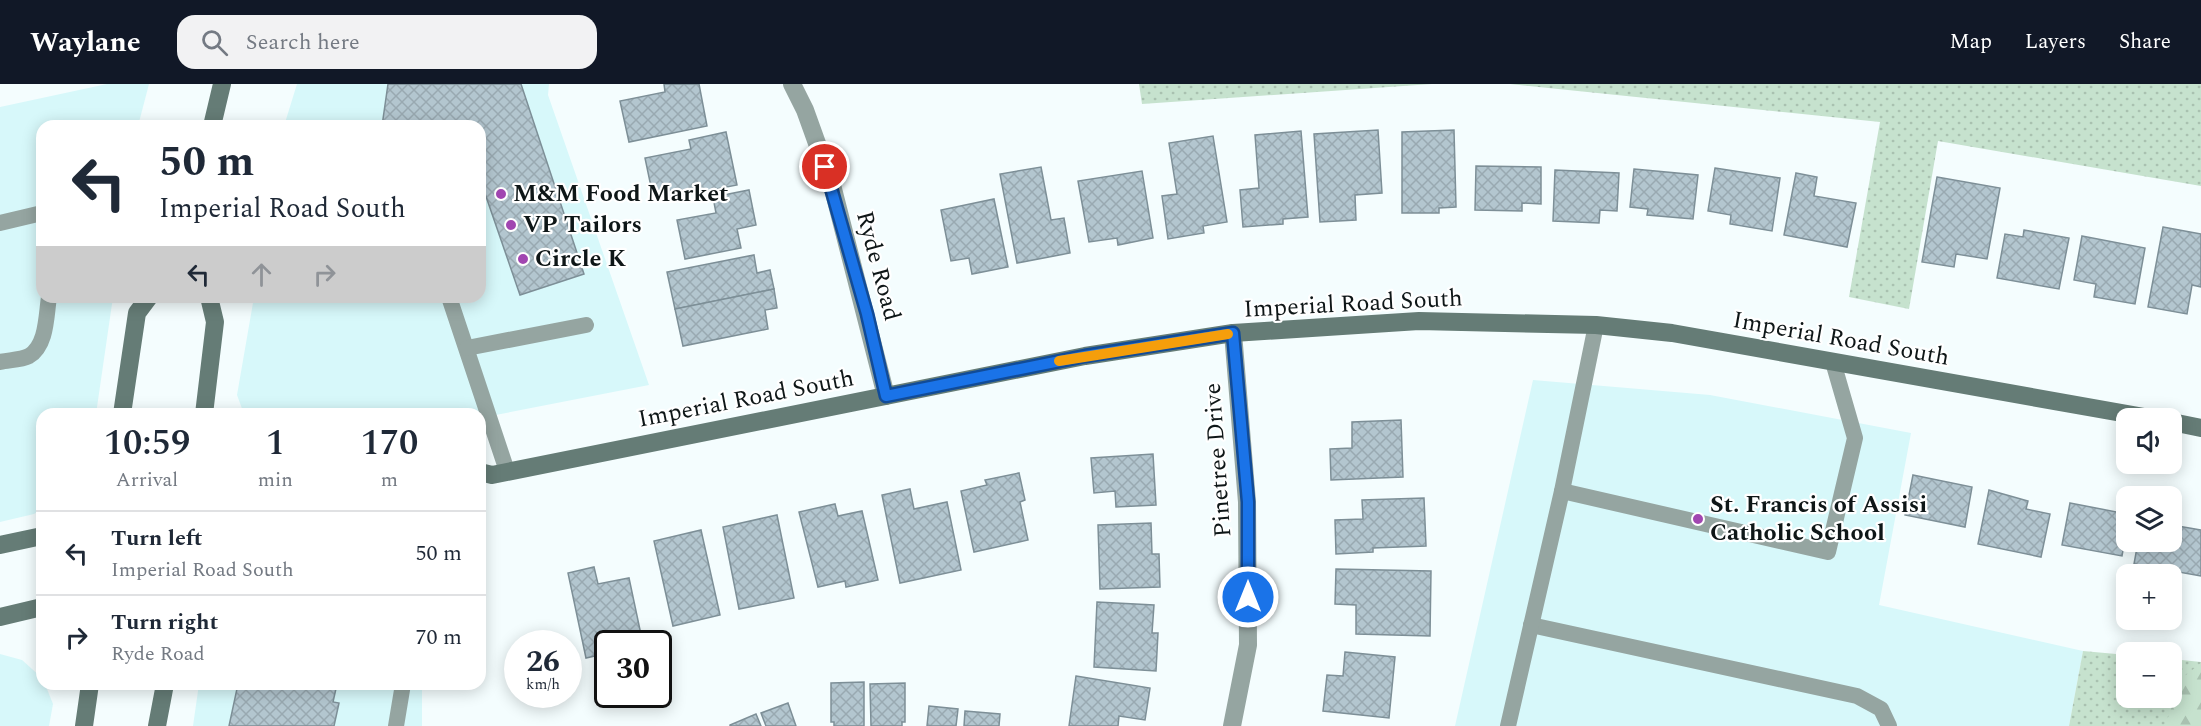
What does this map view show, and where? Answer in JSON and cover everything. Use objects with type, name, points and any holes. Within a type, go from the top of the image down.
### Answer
[{"type":"street","points":[[213,120],[222,84]]},
{"type":"street","name":"Ryde Road","points":[[792,84],[806,110],[832,185],[867,314],[886,396]]},
{"type":"street","points":[[123,408],[137,313],[144,303]]},
{"type":"street","points":[[205,408],[215,322],[210,303]]},
{"type":"street","name":"Imperial Road South","points":[[490,475],[1085,356],[1233,333],[1419,321],[1596,325],[1672,333],[2116,412]]},
{"type":"street","name":"Pinetree Drive","points":[[1232,726],[1248,645],[1248,502],[1233,333]]},
{"type":"street","points":[[2182,424],[2201,428]]},
{"type":"street","points":[[0,545],[36,537]]},
{"type":"street","points":[[0,617],[36,609]]},
{"type":"street","points":[[84,726],[89,690]]},
{"type":"street","points":[[157,726],[164,690]]},
{"type":"lane","points":[[0,223],[36,214]]},
{"type":"lane","points":[[0,362],[28,356],[36,349],[42,340],[48,303]]},
{"type":"lane","points":[[451,303],[467,348],[478,408]]},
{"type":"lane","points":[[467,348],[586,325]]},
{"type":"lane","points":[[1508,726],[1562,490],[1596,325]]},
{"type":"lane","points":[[1562,490],[1828,552],[1854,438],[1833,362]]},
{"type":"lane","points":[[486,453],[490,475]]},
{"type":"lane","points":[[1531,625],[1857,696],[1881,709],[1889,726]]},
{"type":"lane","points":[[396,726],[402,690]]},
{"type":"shaded area","points":[[107,84],[149,84],[140,120],[36,120],[36,303],[112,303],[97,408],[36,408],[36,512],[0,522],[0,107]]},
{"type":"shaded area","points":[[297,84],[549,84],[548,95],[649,385],[486,417],[486,408],[242,408],[237,395],[253,303],[486,303],[486,120],[286,120]]},
{"type":"shaded area","name":"St. Francis of Assisi Catholic School","points":[[1533,380],[1710,395],[1911,433],[1879,605],[2083,651],[2069,726],[1455,726]]},
{"type":"shaded area","points":[[0,654],[22,660],[36,673],[36,690],[47,690],[53,704],[49,726],[0,726]]},
{"type":"shaded area","points":[[198,690],[422,690],[422,726],[193,726]]},
{"type":"green space","points":[[1139,84],[1432,84],[1142,104]]},
{"type":"green space","points":[[1510,84],[2201,84],[2201,186],[1938,141],[1909,309],[1849,297],[1880,122]]},
{"type":"green space","points":[[2083,651],[2116,654],[2116,708],[2182,708],[2182,660],[2201,662],[2201,726],[2069,726]]},
{"type":"green space","points":[[2201,663],[2201,726],[2165,726],[2171,708],[2182,708],[2182,678]]},
{"type":"building","points":[[388,84],[521,84],[584,274],[520,295],[486,196],[486,120],[383,120]]},
{"type":"building","points":[[664,84],[699,84],[707,126],[629,142],[620,101],[665,92]]},
{"type":"building","points":[[1378,130],[1382,193],[1355,195],[1356,220],[1320,222],[1314,134]]},
{"type":"building","points":[[1454,130],[1456,207],[1439,208],[1439,213],[1402,213],[1402,132]]},
{"type":"building","points":[[1301,131],[1308,217],[1283,219],[1283,224],[1243,227],[1240,190],[1259,188],[1255,135]]},
{"type":"building","points":[[726,132],[737,185],[654,201],[645,158],[691,149],[689,140]]},
{"type":"building","points":[[1213,136],[1227,222],[1203,226],[1204,233],[1168,239],[1162,196],[1177,194],[1169,143]]},
{"type":"building","points":[[1476,166],[1541,167],[1541,204],[1522,203],[1522,211],[1475,210]]},
{"type":"building","points":[[1041,167],[1051,220],[1064,218],[1070,253],[1017,263],[1000,174]]},
{"type":"building","points":[[1715,168],[1780,178],[1772,231],[1730,224],[1731,215],[1708,211]]},
{"type":"building","points":[[1634,169],[1698,175],[1693,219],[1647,215],[1648,209],[1630,207]]},
{"type":"building","points":[[1555,170],[1619,173],[1617,211],[1600,210],[1599,223],[1553,221]]},
{"type":"building","points":[[1142,171],[1153,238],[1118,245],[1117,238],[1089,242],[1078,181]]},
{"type":"building","points":[[1796,173],[1817,177],[1814,196],[1856,203],[1847,247],[1784,235]]},
{"type":"building","points":[[1937,177],[2000,188],[1987,259],[1956,254],[1954,267],[1922,262]]},
{"type":"building","points":[[749,190],[756,225],[737,229],[741,248],[685,259],[677,220],[716,213],[713,197]]},
{"type":"building","points":[[994,199],[1008,267],[972,274],[969,258],[951,261],[941,210]]},
{"type":"building","points":[[2163,227],[2201,234],[2201,287],[2192,285],[2187,314],[2148,307]]},
{"type":"building","points":[[2024,230],[2069,238],[2059,289],[1997,278],[2005,234],[2023,237]]},
{"type":"building","points":[[2082,236],[2145,248],[2135,304],[2094,297],[2096,284],[2074,280]]},
{"type":"building","points":[[754,255],[757,273],[770,270],[774,289],[675,309],[667,272]]},
{"type":"building","points":[[774,289],[777,308],[765,310],[768,329],[683,346],[675,309]]},
{"type":"building","points":[[1401,420],[1403,477],[1331,480],[1330,449],[1352,448],[1352,422]]},
{"type":"building","points":[[1153,454],[1156,505],[1116,507],[1115,491],[1094,493],[1091,458]]},
{"type":"building","points":[[1019,473],[1025,500],[1020,502],[1028,540],[974,552],[961,491],[987,485],[985,480]]},
{"type":"building","points":[[1913,475],[1972,487],[1965,527],[1905,515]]},
{"type":"building","points":[[910,489],[914,509],[947,502],[961,570],[900,583],[882,495]]},
{"type":"building","points":[[1989,490],[2028,501],[2026,509],[2050,514],[2041,557],[1978,544]]},
{"type":"building","points":[[1424,498],[1426,546],[1373,548],[1373,552],[1336,554],[1335,520],[1363,519],[1362,500]]},
{"type":"building","points":[[2070,503],[2116,512],[2116,552],[2123,552],[2122,556],[2062,545]]},
{"type":"building","points":[[835,504],[838,516],[862,511],[878,580],[846,587],[845,581],[818,587],[799,512]]},
{"type":"building","points":[[777,515],[794,598],[739,609],[723,527]]},
{"type":"building","points":[[1151,523],[1152,554],[1159,554],[1160,587],[1100,589],[1098,525]]},
{"type":"building","points":[[2182,527],[2201,530],[2201,576],[2182,573],[2182,564],[2134,564],[2136,552],[2182,552]]},
{"type":"building","points":[[701,530],[720,615],[673,626],[654,541]]},
{"type":"building","points":[[594,567],[598,584],[629,578],[640,630],[594,630],[594,656],[586,658],[582,630],[580,630],[568,573]]},
{"type":"building","points":[[1336,569],[1431,571],[1430,636],[1356,634],[1356,605],[1335,604]]},
{"type":"building","points":[[1097,602],[1154,605],[1152,633],[1158,633],[1156,671],[1094,667]]},
{"type":"building","points":[[1345,652],[1395,657],[1389,718],[1323,711],[1327,675],[1343,676]]},
{"type":"building","points":[[1076,676],[1150,688],[1145,720],[1119,716],[1118,726],[1069,726]]},
{"type":"building","points":[[864,682],[864,726],[834,726],[834,722],[831,722],[831,683]]},
{"type":"building","points":[[905,683],[905,722],[902,722],[902,726],[871,726],[870,684]]},
{"type":"building","points":[[237,690],[336,690],[333,702],[339,703],[334,726],[229,726]]},
{"type":"building","points":[[788,703],[796,726],[766,726],[761,713]]},
{"type":"building","points":[[929,706],[958,709],[956,726],[927,726]]},
{"type":"building","points":[[965,711],[1000,714],[999,726],[964,726]]},
{"type":"building","points":[[756,714],[761,726],[730,726],[730,725]]},
{"type":"slow traffic","points":[[1059,361],[1228,334]]},
{"type":"place","name":"M&M Food Market","points":[[501,194]]},
{"type":"place","name":"VP Tailors","points":[[511,225]]},
{"type":"place","name":"Circle K","points":[[523,259]]},
{"type":"place","name":"St. Francis of Assisi Catholic School","points":[[1698,519]]},
{"type":"route","points":[[825,167],[867,314],[886,396],[1085,356],[1233,333],[1248,502],[1248,597]]}]
